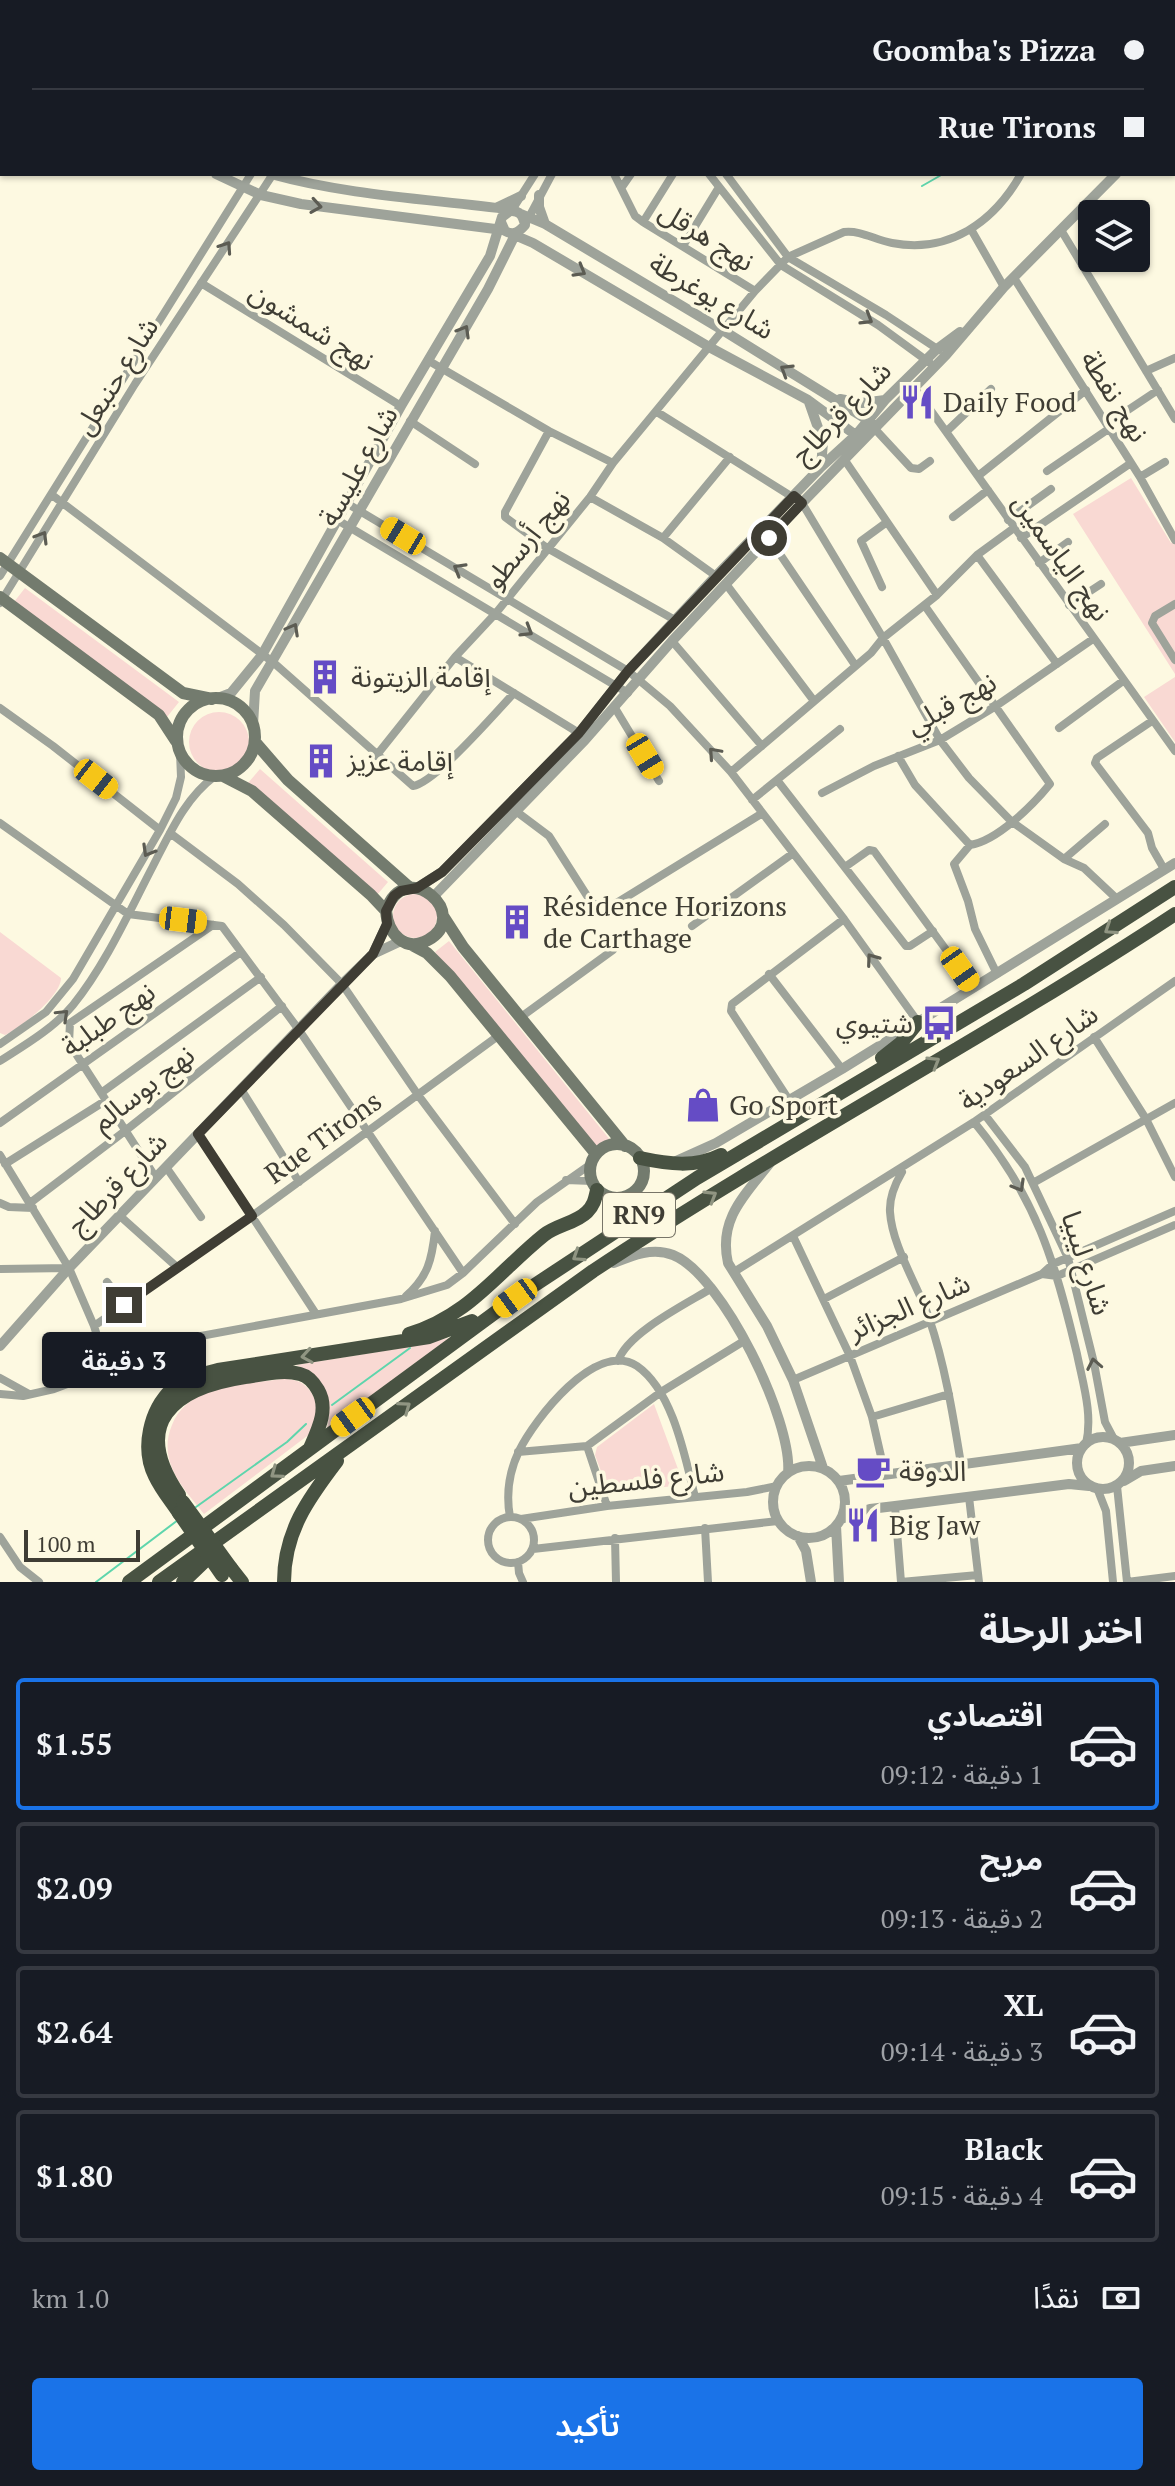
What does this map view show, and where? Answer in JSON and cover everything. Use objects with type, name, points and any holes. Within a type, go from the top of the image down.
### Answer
[{"type":"highway","name":"RN9","points":[[129,1582],[515,1298],[652,1207],[848,1086],[1024,984],[1175,887]]},
{"type":"highway","name":"RN9","points":[[159,1582],[593,1271],[664,1224],[1035,1003],[1175,914]]},
{"type":"highway","points":[[848,1086],[901,1043],[918,1022]]},
{"type":"highway","points":[[640,1158],[668,1164],[711,1160],[797,1117]]},
{"type":"highway","points":[[347,1350],[415,1332],[459,1311],[548,1232],[581,1218],[595,1202],[595,1185]]},
{"type":"highway","points":[[242,1582],[227,1575],[154,1475],[148,1442],[153,1419],[173,1389],[218,1370],[429,1337],[464,1325],[515,1298]]},
{"type":"highway","points":[[181,1508],[162,1466],[159,1438],[162,1422],[171,1407],[197,1388],[221,1381],[283,1372],[302,1375],[312,1381],[320,1392],[323,1405],[321,1421],[310,1448]]},
{"type":"highway","points":[[284,1582],[284,1563],[295,1521],[346,1449]]},
{"type":"highway","points":[[183,1582],[245,1521]]},
{"type":"main road","points":[[4,561],[183,693],[215,698],[244,709],[253,725],[255,742],[245,764],[219,776]]},
{"type":"main road","points":[[1,600],[159,715],[191,767],[252,791],[387,918],[392,934],[427,953],[450,976],[593,1159],[595,1185],[616,1198],[635,1190],[643,1171],[640,1158],[625,1146],[463,947],[434,896],[413,888],[288,780],[255,742]]},
{"type":"main road","points":[[179,749],[178,727],[187,711],[215,698]]},
{"type":"main road","points":[[387,918],[394,896],[413,888]]},
{"type":"main road","points":[[405,942],[422,943],[432,938],[440,928],[443,916]]},
{"type":"main road","points":[[593,1159],[611,1145],[625,1146]]},
{"type":"street","name":"شارع يوغرطة","points":[[220,176],[261,195],[378,216],[475,226],[512,221]]},
{"type":"street","name":"شارع حنبعل","points":[[0,576],[4,561],[52,495],[250,176]]},
{"type":"street","name":"شارع حنبعل","points":[[1,600],[271,176]]},
{"type":"street","name":"شارع يوغرطة","points":[[280,176],[512,221],[545,224],[873,425]]},
{"type":"street","points":[[512,221],[521,196],[534,176]]},
{"type":"street","name":"شارع عليسة","points":[[215,698],[231,693],[262,655],[401,406],[490,256],[512,221],[539,195],[551,176]]},
{"type":"street","name":"نهج هرقل","points":[[615,176],[635,216],[755,291]]},
{"type":"street","points":[[622,187],[630,176]]},
{"type":"street","points":[[643,222],[672,176]]},
{"type":"street","points":[[711,176],[781,265],[878,325],[930,363]]},
{"type":"street","points":[[727,176],[788,257],[942,352]]},
{"type":"street","points":[[788,257],[852,231],[888,243],[916,246],[945,241],[972,231],[1002,203],[1020,176]]},
{"type":"street","name":"شارع قرطاج","points":[[873,425],[885,400],[975,322],[1004,287],[1114,176]]},
{"type":"street","points":[[683,246],[719,187]]},
{"type":"street","points":[[539,195],[539,207],[545,224]]},
{"type":"street","name":"شارع يوغرطة","points":[[512,221],[533,243],[711,348],[808,400],[859,437]]},
{"type":"street","name":"شارع عليسة","points":[[253,725],[255,691],[352,528],[507,254],[512,221]]},
{"type":"street","points":[[475,226],[488,236],[490,256]]},
{"type":"street","points":[[1061,230],[1175,419]]},
{"type":"street","points":[[972,231],[1004,287]]},
{"type":"street","points":[[507,254],[514,243],[523,240],[533,243]]},
{"type":"street","name":"نهج أرسطو","points":[[376,756],[455,657],[496,613],[590,497],[613,463],[755,291],[788,257]]},
{"type":"street","name":"نهج نفطة","points":[[1014,278],[1140,477],[1175,540]]},
{"type":"street","name":"نهج شمشون","points":[[201,283],[401,406]]},
{"type":"street","points":[[1146,371],[1175,358]]},
{"type":"street","points":[[429,361],[549,431],[613,463]]},
{"type":"street","name":"شارع قرطاج","points":[[434,896],[615,708],[672,641],[769,538],[821,467],[914,387],[930,363]]},
{"type":"street","name":"نهج الياسمين","points":[[914,387],[1175,751]]},
{"type":"street","points":[[947,431],[991,389]]},
{"type":"street","points":[[978,476],[1086,390]]},
{"type":"street","points":[[1047,471],[1158,390]]},
{"type":"street","points":[[825,394],[862,403],[885,400]]},
{"type":"street","points":[[808,400],[823,442],[821,467]]},
{"type":"street","points":[[657,412],[798,500],[883,638],[940,740],[969,778],[1011,821],[1064,859],[1084,868],[1117,899]]},
{"type":"street","points":[[410,421],[475,464]]},
{"type":"street","points":[[873,425],[911,468],[919,469],[930,461]]},
{"type":"street","points":[[549,431],[505,512],[509,521],[547,548],[675,620]]},
{"type":"street","name":"شارع قرطاج","points":[[413,888],[442,872],[579,733],[628,671],[716,576],[844,459],[859,437]]},
{"type":"street","points":[[663,538],[730,457]]},
{"type":"street","points":[[844,459],[937,595]]},
{"type":"street","points":[[1140,477],[1165,462]]},
{"type":"street","points":[[1021,538],[1131,463]]},
{"type":"street","points":[[731,772],[871,653],[883,638],[925,606],[1051,489]]},
{"type":"street","points":[[953,517],[988,490]]},
{"type":"street","points":[[52,495],[274,663],[410,785],[418,786],[444,765],[514,693]]},
{"type":"street","points":[[590,497],[663,538],[716,576]]},
{"type":"street","points":[[348,504],[628,671],[670,706],[731,772],[844,919],[918,1022]]},
{"type":"street","points":[[339,521],[628,693]]},
{"type":"street","points":[[882,587],[861,541],[887,522]]},
{"type":"street","points":[[769,538],[855,665]]},
{"type":"street","points":[[1039,563],[1068,542]]},
{"type":"street","points":[[977,555],[1057,664]]},
{"type":"street","points":[[726,584],[814,701]]},
{"type":"street","points":[[1069,605],[1101,584]]},
{"type":"street","points":[[1175,604],[1155,616],[1152,623],[1175,660]]},
{"type":"street","points":[[925,606],[1050,784],[994,837],[970,845],[955,862],[956,876],[968,901],[975,929],[997,974]]},
{"type":"street","name":"نهج قبلي","points":[[822,793],[898,756],[940,740],[996,706],[1093,639]]},
{"type":"street","points":[[672,641],[762,746]]},
{"type":"street","points":[[455,657],[579,733]]},
{"type":"street","points":[[1059,728],[1123,681]]},
{"type":"street","points":[[0,708],[160,830]]},
{"type":"street","points":[[615,708],[659,781]]},
{"type":"street","points":[[1152,721],[1097,758],[1095,763],[1148,833],[1152,848],[1164,869]]},
{"type":"street","points":[[752,800],[840,729]]},
{"type":"street","points":[[0,1044],[46,1012],[73,979],[176,798],[181,777],[179,749]]},
{"type":"street","points":[[898,756],[915,785],[970,845]]},
{"type":"street","points":[[0,1061],[35,1038],[72,1007],[128,914],[192,796],[219,776]]},
{"type":"street","points":[[777,780],[906,946],[933,931]]},
{"type":"street","points":[[517,812],[549,836],[591,902],[600,907],[610,907],[761,814]]},
{"type":"street","points":[[0,823],[128,914],[222,926],[299,1030],[463,1273]]},
{"type":"street","points":[[1064,859],[1105,824]]},
{"type":"street","points":[[170,833],[238,884],[342,984],[418,1095],[515,1224]]},
{"type":"street","points":[[845,867],[869,850],[874,851],[974,988]]},
{"type":"street","points":[[692,926],[792,854]]},
{"type":"street","points":[[668,1164],[716,1143],[842,1069],[1175,863]]},
{"type":"street","name":"شارع قرطاج","points":[[373,954],[387,918]]},
{"type":"street","points":[[789,1100],[731,1011],[732,1004],[844,919]]},
{"type":"street","points":[[156,1178],[69,1043],[70,1023],[214,924]]},
{"type":"street","name":"شارع قرطاج","points":[[0,1346],[69,1268],[342,984],[373,954],[405,942]]},
{"type":"street","points":[[521,1017],[613,950]]},
{"type":"street","name":"نهج طبلبة","points":[[0,1123],[241,952]]},
{"type":"street","points":[[769,974],[842,1069]]},
{"type":"street","points":[[5,1164],[103,1097],[261,977]]},
{"type":"street","name":"شارع السعودية","points":[[734,1272],[985,1115],[1175,981]]},
{"type":"street","name":"نهج بوسالم","points":[[32,1206],[282,1006]]},
{"type":"street","name":"Rue Tirons","points":[[94,1326],[252,1216],[498,1036]]},
{"type":"street","points":[[1094,1037],[1146,1119],[1175,1177]]},
{"type":"street","points":[[241,1089],[299,1182]]},
{"type":"street","points":[[1033,1183],[1175,1103]]},
{"type":"street","name":"شارع ليبيا","points":[[985,1115],[1013,1148],[1068,1258],[1105,1422],[1117,1441]]},
{"type":"street","name":"شارع ليبيا","points":[[974,1122],[1016,1179],[1040,1225],[1057,1276],[1087,1402],[1090,1427],[1084,1446]]},
{"type":"street","points":[[198,1134],[316,1314]]},
{"type":"street","points":[[0,1155],[69,1268],[94,1326],[108,1370]]},
{"type":"street","points":[[0,1394],[29,1394],[54,1389],[190,1338],[401,1299],[447,1285],[537,1202],[593,1159]]},
{"type":"street","points":[[772,1160],[743,1194],[730,1216],[725,1245],[728,1263],[767,1326],[793,1380],[823,1468],[839,1481],[845,1500],[838,1523],[839,1582]]},
{"type":"street","points":[[166,1167],[201,1217]]},
{"type":"street","points":[[905,1167],[891,1198],[890,1213],[930,1320],[949,1394],[961,1464]]},
{"type":"street","points":[[566,1180],[595,1185]]},
{"type":"street","points":[[0,1203],[9,1207],[32,1206]]},
{"type":"street","name":"شارع الجزائر","points":[[793,1380],[1042,1274],[1053,1264],[1175,1211]]},
{"type":"street","points":[[120,1216],[178,1268]]},
{"type":"street","points":[[1057,1276],[1175,1225]]},
{"type":"street","points":[[401,1299],[418,1285],[429,1268],[435,1230]]},
{"type":"street","points":[[793,1236],[850,1356],[872,1417],[885,1474]]},
{"type":"street","points":[[593,1271],[629,1257],[657,1252],[673,1255],[685,1262],[712,1288],[744,1341],[773,1400],[789,1457],[788,1473]]},
{"type":"street","points":[[824,1299],[904,1257]]},
{"type":"street","points":[[0,1269],[69,1268]]},
{"type":"street","name":"شارع الجزائر","points":[[1042,1274],[1057,1276]]},
{"type":"street","points":[[107,1282],[124,1305]]},
{"type":"street","points":[[618,1361],[624,1348],[641,1334],[712,1288]]},
{"type":"street","points":[[518,1452],[587,1446],[661,1392],[744,1341]]},
{"type":"street","points":[[510,1517],[507,1501],[511,1474],[518,1452],[535,1423],[569,1386],[600,1365],[618,1361],[635,1364],[661,1392],[679,1437],[695,1497]]},
{"type":"street","points":[[0,1378],[29,1394]]},
{"type":"street","points":[[872,1417],[949,1394]]},
{"type":"street","points":[[839,1481],[1084,1446],[1099,1437],[1117,1441],[1175,1435]]},
{"type":"street","points":[[1117,1441],[1129,1457],[1130,1466],[1120,1484],[1127,1582],[1175,1576]]},
{"type":"street","points":[[587,1446],[607,1506]]},
{"type":"street","points":[[1084,1446],[1077,1468],[1093,1487],[1106,1511],[1113,1582]]},
{"type":"street","points":[[823,1468],[803,1466],[788,1473],[777,1486],[773,1500],[778,1521],[798,1536],[816,1537],[870,1509],[1069,1484],[1103,1490],[1141,1471],[1175,1466]]},
{"type":"street","name":"شارع فلسطين","points":[[521,1519],[777,1486]]},
{"type":"street","points":[[895,1506],[901,1582],[979,1578],[969,1497]]},
{"type":"street","points":[[503,1518],[521,1519],[534,1535],[533,1549],[518,1562],[497,1559],[487,1541],[491,1527],[503,1518]]},
{"type":"street","name":"شارع فلسطين","points":[[533,1549],[778,1521]]},
{"type":"street","points":[[705,1528],[708,1582]]},
{"type":"street","points":[[798,1536],[809,1564],[811,1582]]},
{"type":"street","points":[[0,1537],[20,1567],[39,1582]]},
{"type":"street","points":[[615,1538],[616,1582]]},
{"type":"street","points":[[518,1562],[523,1582]]},
{"type":"shaded area","points":[[1131,478],[1171,543],[1175,541],[1175,674],[1073,514]]},
{"type":"shaded area","points":[[25,588],[179,702],[167,717],[14,602]]},
{"type":"shaded area","points":[[1175,677],[1175,742],[1144,697]]},
{"type":"shaded area","points":[[219,712],[240,721],[249,742],[240,763],[219,772],[198,763],[189,742],[198,721]]},
{"type":"shaded area","points":[[260,769],[388,882],[377,895],[248,783]]},
{"type":"shaded area","points":[[415,894],[431,900],[437,916],[431,932],[415,938],[399,932],[393,916],[399,900]]},
{"type":"shaded area","points":[[0,932],[61,978],[48,1002],[30,1019],[5,1035],[0,1033]]},
{"type":"shaded area","points":[[449,941],[611,1141],[597,1152],[435,952]]},
{"type":"shaded area","points":[[449,1338],[327,1428],[329,1407],[325,1390],[314,1376],[296,1365],[396,1349]]},
{"type":"shaded area","points":[[283,1379],[301,1383],[316,1400],[319,1407],[311,1433],[204,1514],[178,1480],[169,1457],[169,1436],[180,1411],[191,1401],[220,1388]]},
{"type":"shaded area","points":[[654,1404],[681,1477],[674,1486],[609,1493],[595,1455],[597,1447]]},
{"type":"waterway","points":[[922,186],[940,176]]},
{"type":"waterway","points":[[332,1405],[410,1348]]},
{"type":"waterway","points":[[196,1507],[287,1442],[306,1424]]},
{"type":"waterway","points":[[96,1582],[178,1520]]},
{"type":"place","name":"Daily Food","points":[[917,402]]},
{"type":"place","name":"إقامة الزيتونة","points":[[325,677]]},
{"type":"place","name":"إقامة عزيز","points":[[321,761]]},
{"type":"place","name":"Résidence Horizons de Carthage","points":[[517,922]]},
{"type":"place","name":"شتيوي","points":[[939,1023]]},
{"type":"place","name":"Go Sport","points":[[703,1105]]},
{"type":"place","name":"الدوقة","points":[[873,1471]]},
{"type":"place","name":"Big Jaw","points":[[863,1525]]},
{"type":"route","points":[[124,1305],[252,1216],[198,1134],[373,954],[387,924],[386,911],[394,896],[401,891],[417,888],[442,872],[579,733],[628,671],[794,496],[802,503],[769,538]]}]
